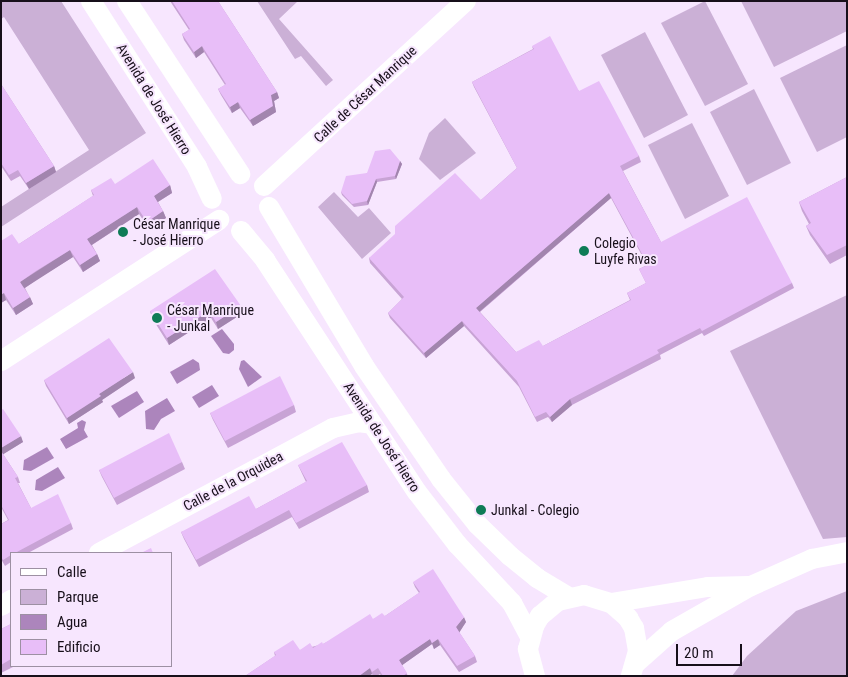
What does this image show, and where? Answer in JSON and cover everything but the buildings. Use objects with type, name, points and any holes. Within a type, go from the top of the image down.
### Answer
[{"type":"street","name":"Avenida de José Hierro","points":[[91,1],[192,159],[212,199]]},
{"type":"street","points":[[127,1],[240,174]]},
{"type":"street","name":"Calle de César Manrique","points":[[264,186],[466,1]]},
{"type":"street","points":[[240,174],[254,177],[264,186],[269,207],[259,224],[241,231],[225,226],[219,220],[212,199],[223,180],[240,174]]},
{"type":"street","name":"Avenida de José Hierro","points":[[269,207],[364,366],[441,479],[477,524],[510,556],[537,578],[569,597]]},
{"type":"street","points":[[1,361],[219,220]]},
{"type":"street","name":"Avenida de José Hierro","points":[[241,231],[265,260],[372,424],[457,544],[512,603],[530,637]]},
{"type":"street","name":"Calle de la Orquidea","points":[[101,552],[333,428],[358,422],[372,424]]},
{"type":"street","points":[[634,669],[672,631],[751,586],[812,559],[847,552]]},
{"type":"street","points":[[611,603],[708,587],[751,586]]},
{"type":"street","points":[[535,676],[530,662],[530,637],[540,616],[569,597],[591,596],[611,603],[634,628],[634,669]]},
{"type":"green space","points":[[1,1],[61,1],[146,133],[1,227],[1,207],[89,150],[4,17],[1,19]]},
{"type":"green space","points":[[257,1],[298,1],[279,19],[333,80],[326,86],[301,56],[295,59]]},
{"type":"green space","points":[[705,1],[748,84],[705,106],[661,23]]},
{"type":"green space","points":[[741,1],[847,1],[847,31],[774,67]]},
{"type":"green space","points":[[645,32],[688,115],[644,138],[601,55]]},
{"type":"green space","points":[[847,45],[847,137],[817,152],[780,78]]},
{"type":"green space","points":[[754,89],[791,163],[747,185],[710,112]]},
{"type":"green space","points":[[445,118],[476,153],[440,180],[419,159],[429,133]]},
{"type":"green space","points":[[692,123],[729,196],[685,219],[648,145]]},
{"type":"green space","points":[[334,192],[358,217],[369,208],[391,233],[362,259],[318,207]]},
{"type":"green space","points":[[847,295],[847,537],[823,539],[730,351]]},
{"type":"green space","points":[[847,591],[847,676],[732,676],[747,656],[796,611]]},
{"type":"water","points":[[222,329],[234,344],[234,350],[229,354],[223,353],[211,336]]},
{"type":"water","points":[[193,359],[199,363],[200,370],[177,384],[170,372]]},
{"type":"water","points":[[244,360],[262,377],[248,387],[239,369],[241,361]]},
{"type":"water","points":[[212,385],[219,396],[199,408],[192,397]]},
{"type":"water","points":[[137,391],[144,402],[119,418],[111,406]]},
{"type":"water","points":[[167,398],[175,411],[161,419],[154,430],[146,429],[145,411]]},
{"type":"water","points":[[82,420],[86,422],[84,430],[88,437],[66,449],[60,439],[78,428],[77,423]]},
{"type":"water","points":[[47,447],[54,458],[31,471],[23,470],[24,460]]},
{"type":"water","points":[[58,467],[65,478],[42,491],[35,490],[36,480]]},
{"type":"place","name":"César Manrique - José Hierro","points":[[123,232]]},
{"type":"place","name":"Colegio Luyfe Rivas","points":[[584,251]]},
{"type":"place","name":"César Manrique - Junkal","points":[[157,318]]},
{"type":"place","name":"Junkal - Colegio","points":[[481,510]]}]
